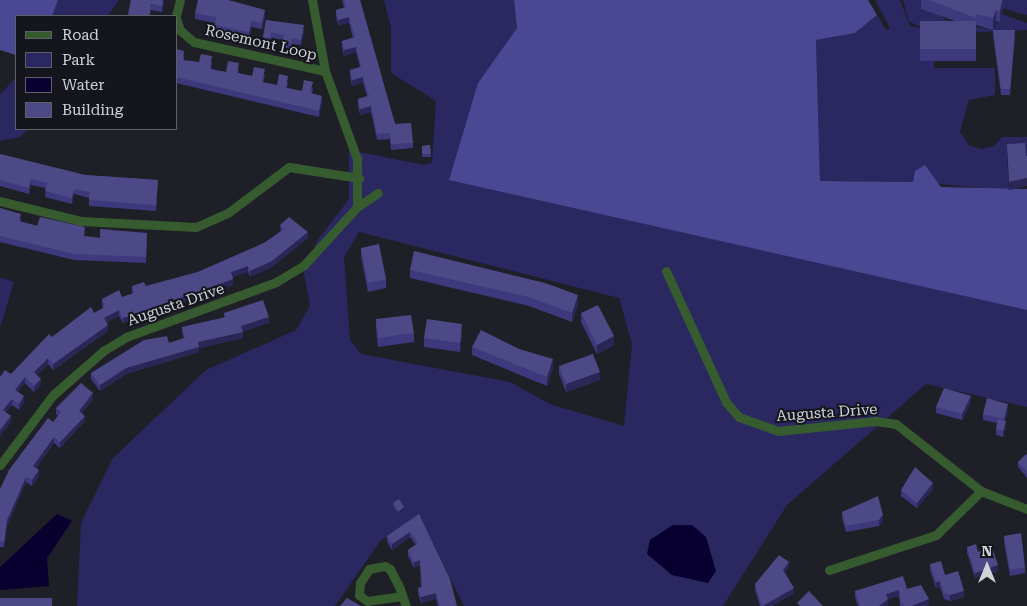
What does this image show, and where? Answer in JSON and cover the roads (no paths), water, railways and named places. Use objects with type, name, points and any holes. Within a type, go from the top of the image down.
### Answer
[{"type":"street","name":"Rosemont Loop","points":[[176,15],[180,0]]},
{"type":"street","name":"Rosemont Loop","points":[[312,0],[325,71],[356,159],[359,178],[357,207]]},
{"type":"street","name":"Rosemont Loop","points":[[178,24],[180,30],[194,42],[325,71]]},
{"type":"street","points":[[0,201],[81,221],[196,227],[229,212],[289,167],[359,178]]},
{"type":"street","name":"Augusta Drive","points":[[0,465],[53,395],[103,351],[126,337],[276,282],[304,265],[357,207],[378,193]]},
{"type":"street","name":"Augusta Drive","points":[[666,271],[726,402],[739,417],[778,432],[875,421],[896,424],[981,491],[1027,509]]},
{"type":"street","points":[[828,570],[936,535],[981,491]]},
{"type":"street","points":[[402,596],[367,601],[360,595],[360,583],[369,569],[385,566],[402,596],[406,606]]},
{"type":"water","points":[[57,514],[72,521],[47,558],[49,586],[0,590],[0,567]]},
{"type":"water","points":[[673,525],[692,525],[706,537],[716,571],[708,583],[672,575],[647,554],[650,540]]}]
